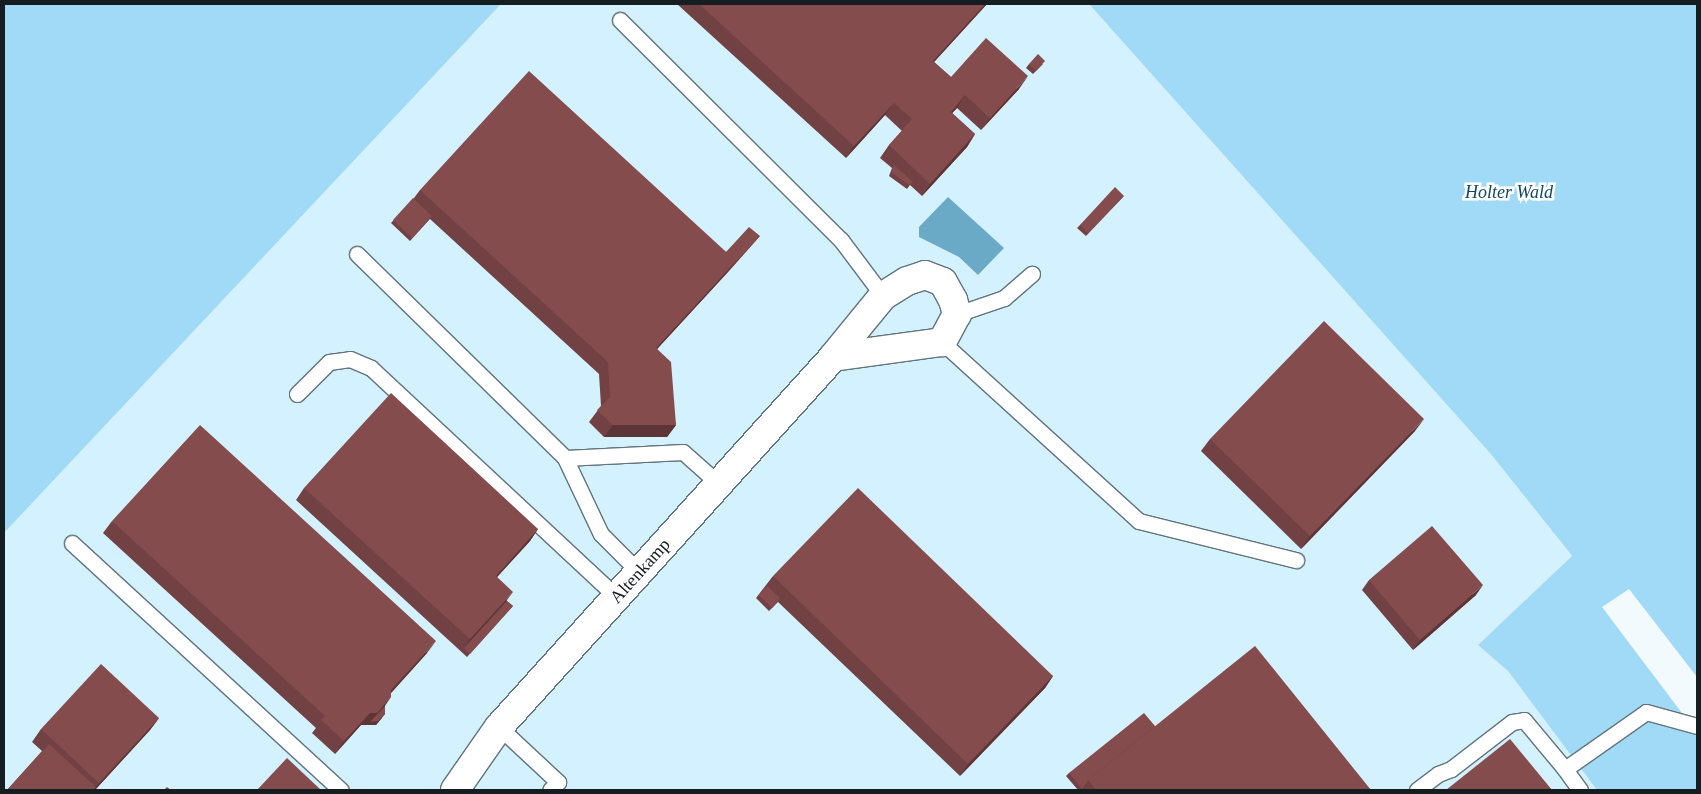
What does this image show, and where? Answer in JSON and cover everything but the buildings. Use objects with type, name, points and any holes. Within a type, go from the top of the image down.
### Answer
[{"type":"street","name":"Altenkamp","points":[[454,790],[500,727],[833,357],[883,296],[907,281],[925,275],[942,282],[954,300],[957,314]]},
{"type":"street","points":[[833,357],[942,342],[957,314]]},
{"type":"lane","points":[[620,20],[841,240],[883,296]]},
{"type":"lane","points":[[357,254],[565,458],[601,534],[639,572]]},
{"type":"lane","points":[[957,314],[1004,298],[1032,274]]},
{"type":"lane","points":[[942,342],[1139,522],[1296,560]]},
{"type":"lane","points":[[297,394],[329,362],[350,359],[371,368],[617,597]]},
{"type":"lane","points":[[565,458],[683,452],[719,484]]},
{"type":"lane","points":[[72,543],[341,790]]},
{"type":"lane","points":[[1565,769],[1646,712],[1697,726]]},
{"type":"lane","points":[[1417,790],[1438,774],[1452,769],[1512,722],[1524,720],[1580,790]]},
{"type":"lane","points":[[500,727],[558,782],[550,790]]},
{"type":"shaded area","points":[[501,4],[1089,4],[1490,453],[1572,557],[1478,645],[1508,671],[1597,790],[4,790],[4,533]]},
{"type":"shaded area","points":[[948,197],[1004,248],[978,275],[959,257],[919,237],[919,227]]},
{"type":"green space","points":[[4,4],[501,4],[4,533]]},
{"type":"green space","name":"Holter Wald","points":[[1089,4],[1697,4],[1697,677],[1629,589],[1602,607],[1697,733],[1697,790],[1597,790],[1508,671],[1478,645],[1572,556],[1490,453]]}]
